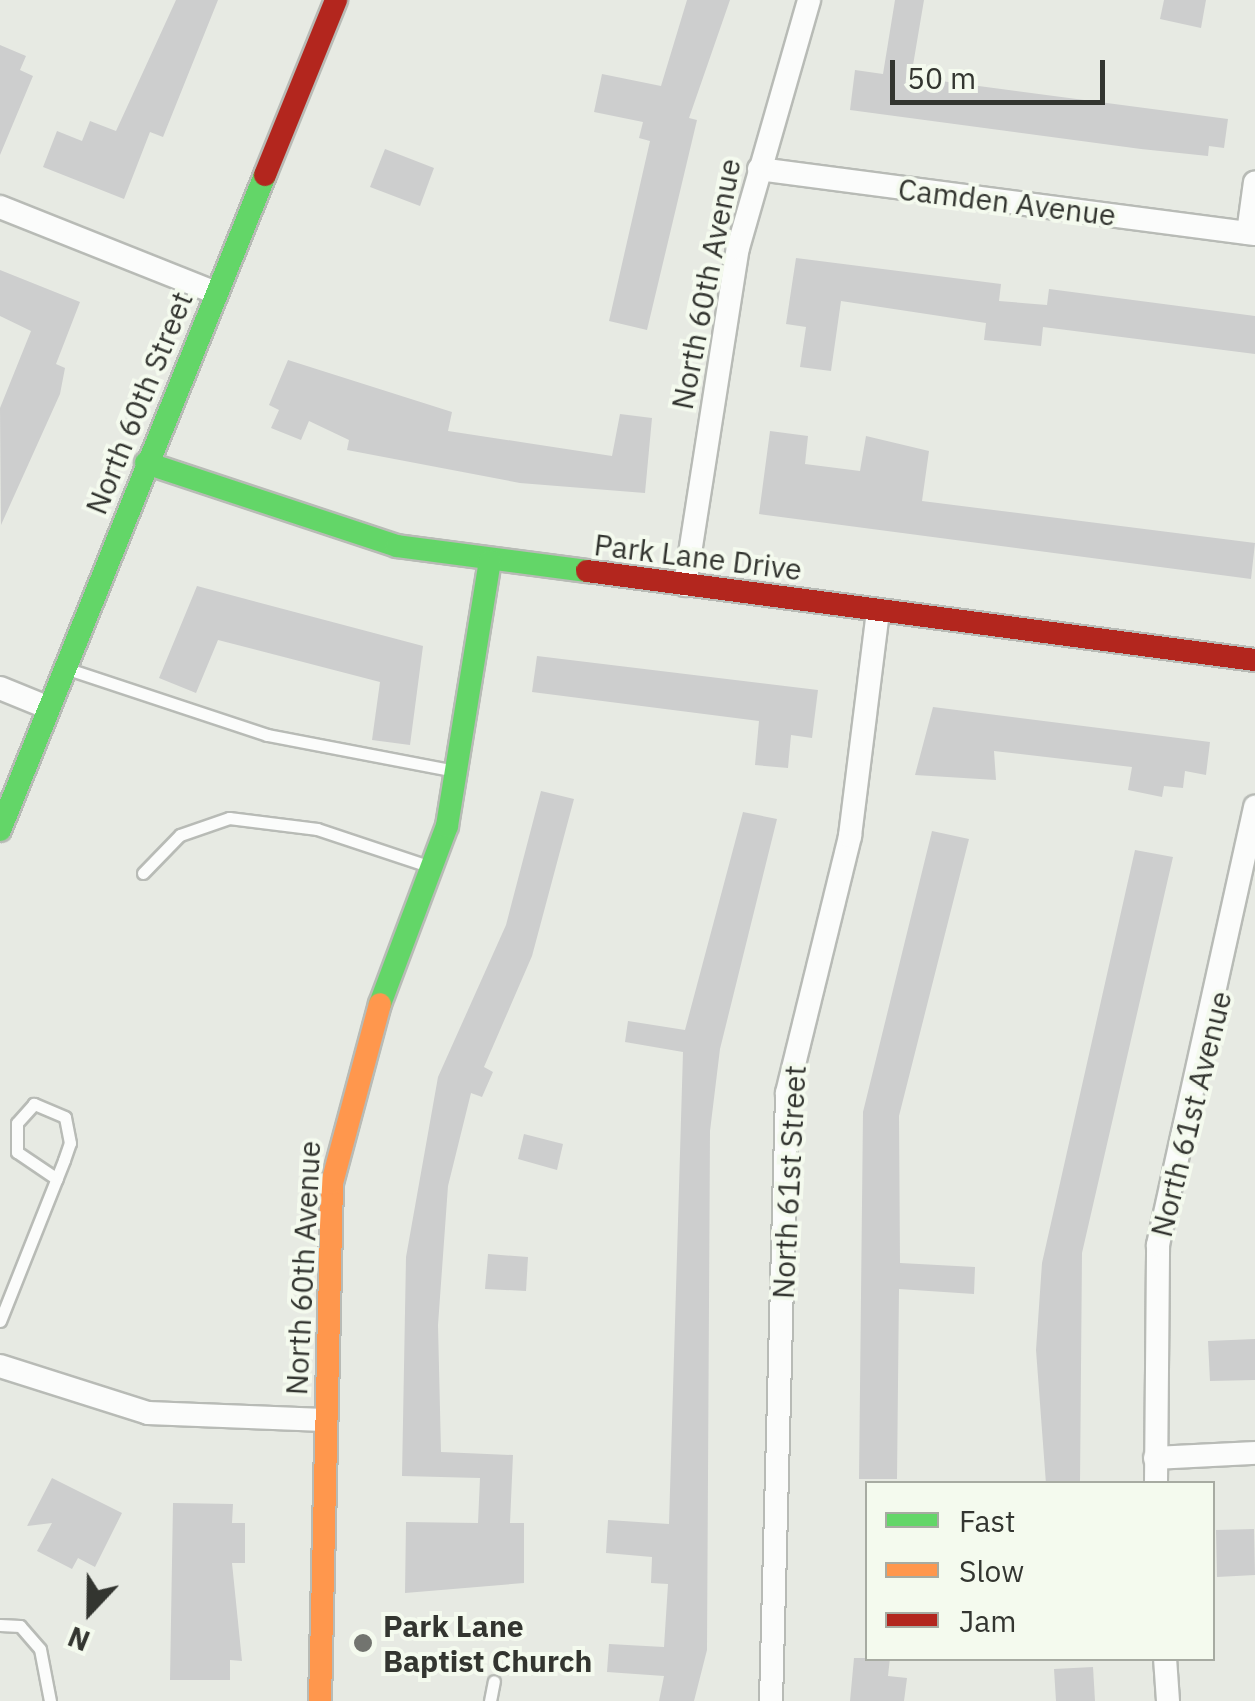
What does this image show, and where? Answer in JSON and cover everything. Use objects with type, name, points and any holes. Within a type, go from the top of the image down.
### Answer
[{"type":"street","name":"North 60th Street","points":[[0,830],[336,0]]},
{"type":"street","name":"North 60th Avenue","points":[[685,585],[721,336],[758,169],[809,0]]},
{"type":"street","name":"Camden Avenue","points":[[758,169],[1252,234]]},
{"type":"street","points":[[1252,234],[1255,182]]},
{"type":"street","points":[[0,206],[216,293]]},
{"type":"street","name":"Park Lane Drive","points":[[146,462],[325,529],[490,561],[1255,660]]},
{"type":"street","name":"North 60th Avenue","points":[[320,1701],[324,1420],[340,1130],[435,868],[460,772],[490,561]]},
{"type":"street","name":"North 61st Street","points":[[771,1701],[787,1093],[850,836],[878,611]]},
{"type":"street","points":[[0,688],[49,708]]},
{"type":"street","name":"North 61st Avenue","points":[[1156,1481],[1158,1245],[1255,807]]},
{"type":"street","points":[[0,1366],[148,1413],[324,1420]]},
{"type":"street","points":[[1155,1458],[1255,1452]]},
{"type":"street","points":[[1166,1661],[1168,1701]]},
{"type":"lane","points":[[65,668],[267,735],[460,772]]},
{"type":"lane","points":[[143,873],[180,835],[229,818],[317,829],[435,868]]},
{"type":"lane","points":[[0,1321],[57,1179],[70,1129],[34,1104],[17,1123],[17,1152],[57,1179]]},
{"type":"lane","points":[[0,1625],[20,1626],[40,1649],[50,1701]]},
{"type":"lane","points":[[490,1701],[494,1680]]},
{"type":"building","points":[[176,0],[218,0],[163,137],[150,132],[124,199],[43,167],[57,131],[82,141],[90,121],[116,131]]},
{"type":"building","points":[[687,0],[730,0],[689,118],[697,120],[647,330],[609,321],[650,141],[639,138],[643,122],[594,112],[602,74],[661,86]]},
{"type":"building","points":[[895,0],[924,0],[911,77],[1228,119],[1224,148],[1209,146],[1208,156],[850,110],[855,70],[883,74]]},
{"type":"building","points":[[1164,0],[1206,0],[1201,28],[1160,19]]},
{"type":"building","points":[[0,45],[26,56],[20,70],[33,76],[0,155]]},
{"type":"building","points":[[385,149],[434,168],[420,206],[370,187]]},
{"type":"building","points":[[796,258],[1001,284],[999,301],[1047,305],[1049,289],[1255,316],[1255,354],[1043,327],[1041,346],[984,340],[986,323],[841,301],[831,371],[800,367],[806,327],[786,324]]},
{"type":"building","points":[[0,270],[80,302],[56,364],[65,368],[60,394],[1,525],[0,408],[31,331],[0,316]]},
{"type":"building","points":[[288,360],[452,412],[448,431],[612,456],[620,414],[652,418],[645,493],[520,483],[347,450],[349,440],[309,421],[301,440],[271,428],[279,410],[269,405]]},
{"type":"building","points":[[770,431],[808,436],[805,464],[860,471],[866,436],[929,451],[922,501],[1255,543],[1251,579],[759,514]]},
{"type":"building","points":[[197,586],[423,646],[410,745],[372,740],[380,682],[218,640],[196,693],[159,678]]},
{"type":"building","points":[[537,656],[818,690],[812,738],[791,735],[788,768],[755,765],[759,721],[532,692]]},
{"type":"building","points":[[933,707],[1210,742],[1206,775],[1185,771],[1183,788],[1164,786],[1162,797],[1128,790],[1132,767],[994,751],[996,780],[915,775]]},
{"type":"building","points":[[541,791],[574,799],[532,956],[484,1067],[493,1072],[482,1097],[471,1093],[448,1186],[438,1325],[441,1452],[513,1455],[510,1523],[524,1523],[524,1583],[405,1593],[406,1522],[478,1523],[480,1478],[402,1476],[406,1257],[438,1077],[506,925]]},
{"type":"building","points":[[743,812],[777,819],[720,1049],[710,1131],[707,1650],[694,1701],[659,1701],[664,1676],[607,1672],[609,1644],[664,1647],[668,1584],[651,1583],[652,1557],[606,1553],[608,1520],[669,1524],[683,1052],[625,1042],[628,1021],[685,1030]]},
{"type":"building","points":[[932,831],[969,839],[899,1116],[900,1263],[975,1267],[974,1294],[899,1289],[897,1479],[859,1479],[863,1112]]},
{"type":"building","points":[[1135,850],[1173,857],[1082,1253],[1080,1481],[1046,1481],[1036,1350],[1042,1263]]},
{"type":"building","points":[[524,1134],[563,1144],[557,1170],[518,1159]]},
{"type":"building","points":[[488,1254],[528,1257],[526,1291],[485,1289]]},
{"type":"building","points":[[1255,1339],[1255,1380],[1210,1381],[1208,1341]]},
{"type":"building","points":[[52,1478],[122,1513],[95,1567],[78,1558],[72,1569],[37,1551],[52,1523],[27,1526]]},
{"type":"building","points":[[173,1503],[233,1504],[232,1523],[245,1523],[245,1563],[232,1563],[242,1661],[230,1660],[230,1680],[170,1680]]},
{"type":"building","points":[[1254,1529],[1255,1575],[1217,1577],[1216,1530]]},
{"type":"building","points":[[854,1658],[890,1661],[888,1676],[907,1678],[904,1701],[850,1701]]},
{"type":"building","points":[[1093,1667],[1095,1701],[1056,1701],[1054,1669]]},
{"type":"traffic: fast","points":[[0,830],[265,175]]},
{"type":"traffic: fast","points":[[146,463],[397,546],[587,571]]},
{"type":"traffic: fast","points":[[380,1004],[447,826],[490,561]]},
{"type":"traffic: slow","points":[[320,1701],[332,1183],[380,1004]]},
{"type":"traffic: jam","points":[[265,175],[336,0]]},
{"type":"traffic: jam","points":[[587,571],[1255,660]]},
{"type":"place","name":"Park Lane Baptist Church","points":[[363,1643]]}]
